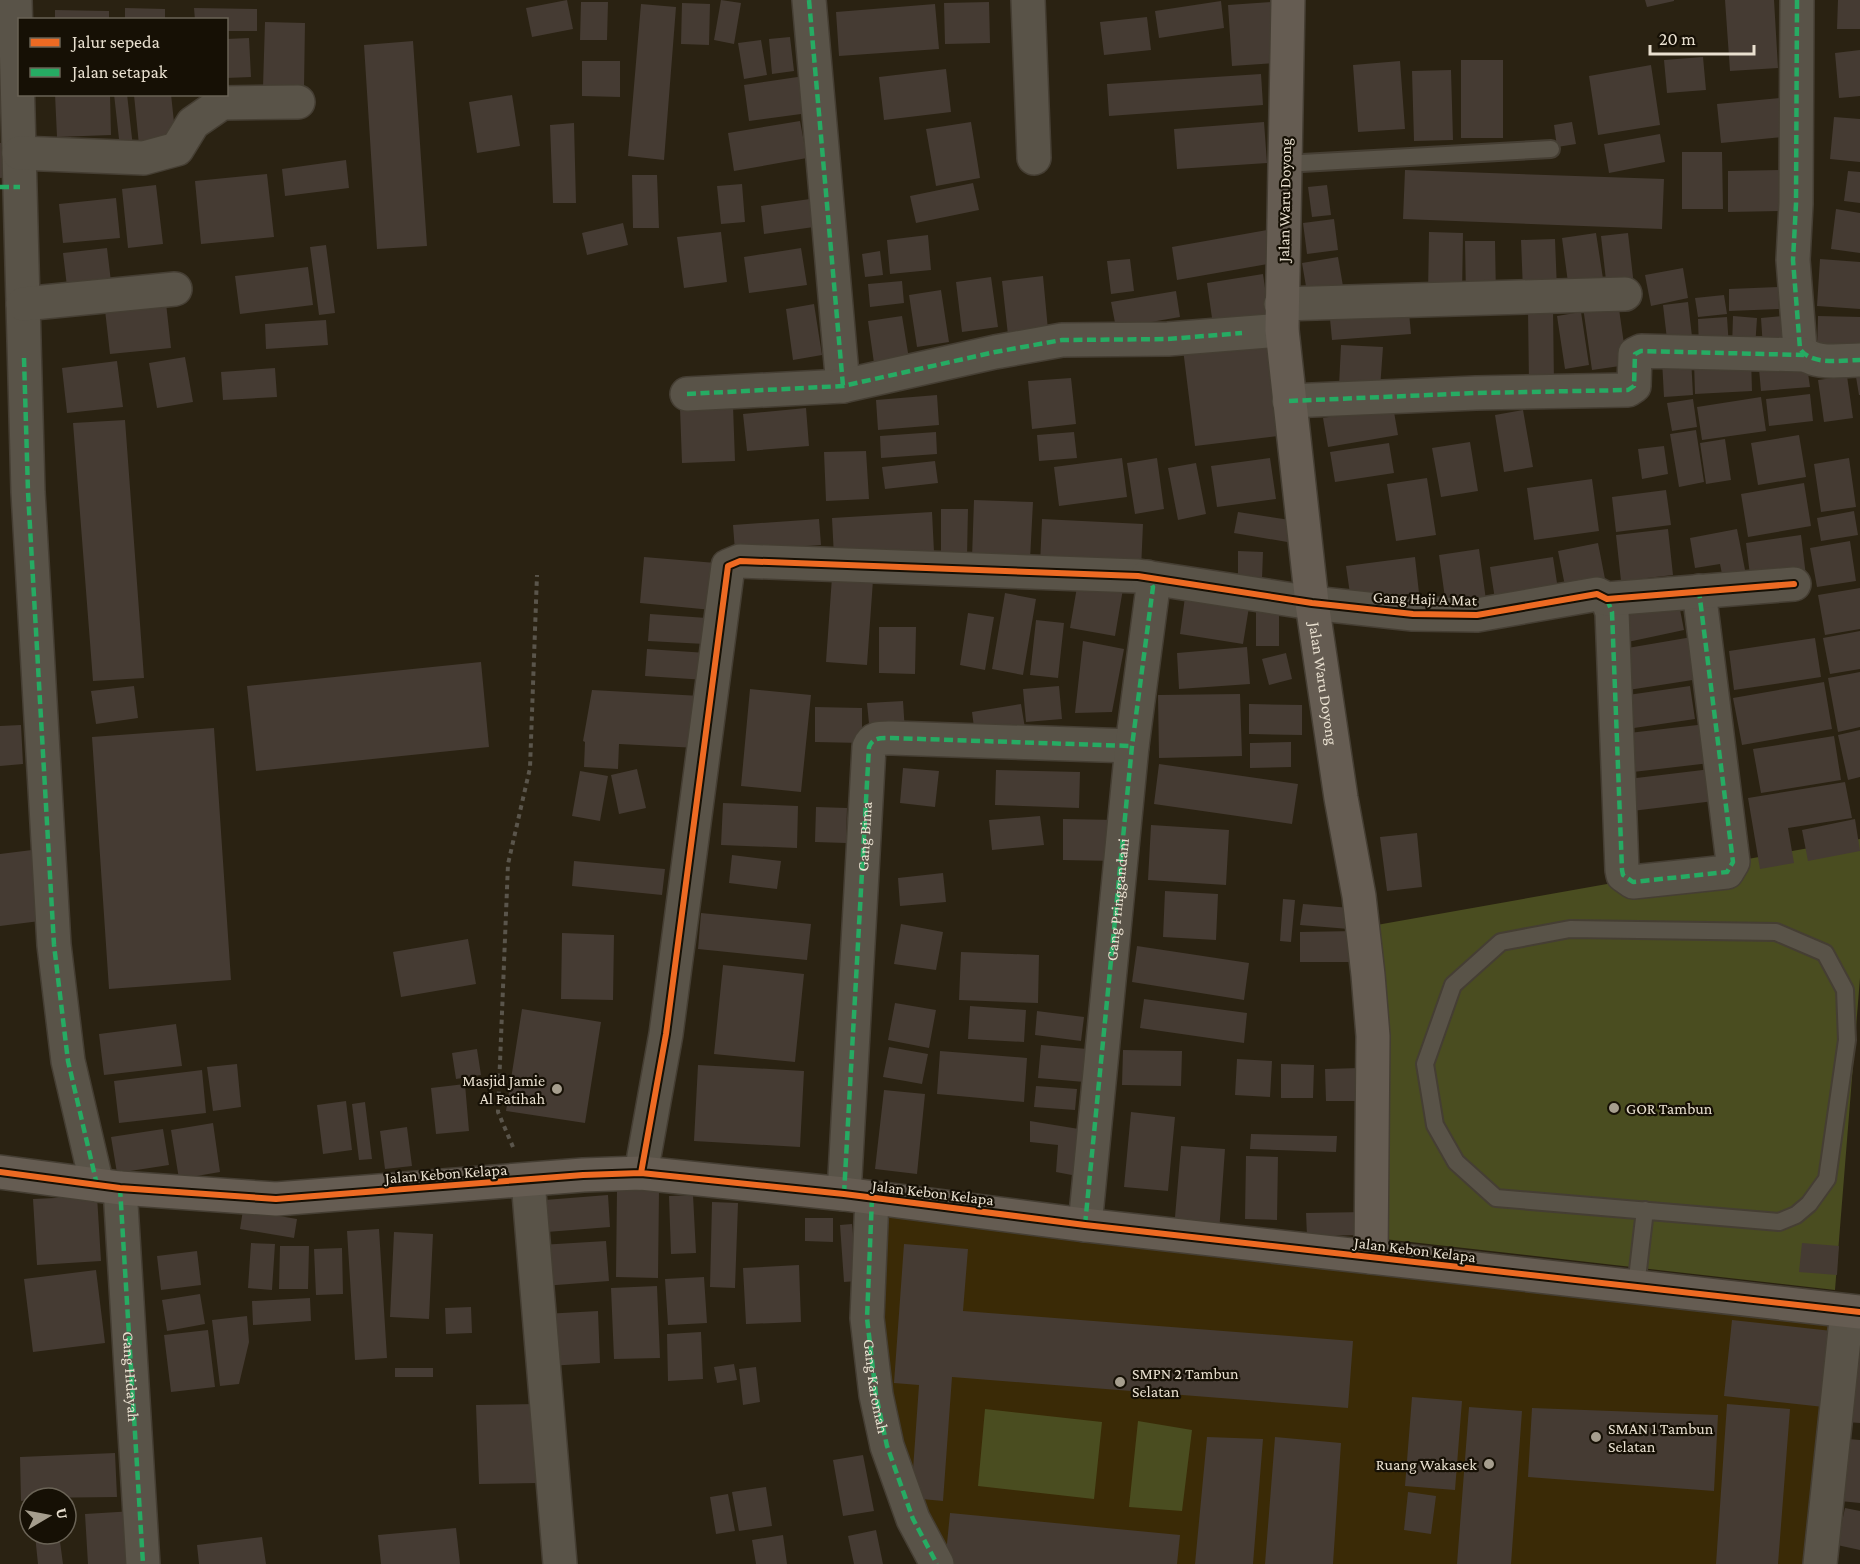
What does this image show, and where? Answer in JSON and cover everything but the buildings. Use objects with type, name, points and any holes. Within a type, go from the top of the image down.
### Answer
[{"type":"street","name":"Gang Hidayah","points":[[15,0],[19,153],[10,187],[23,304],[12,360],[31,539],[54,945],[68,1061],[108,1187],[144,1564]]},
{"type":"street","points":[[809,0],[843,387]]},
{"type":"street","points":[[1028,0],[1034,158]]},
{"type":"street","name":"Jalan Waru Doyong","points":[[1288,0],[1281,317],[1312,603],[1341,798],[1359,896],[1368,975],[1373,1036],[1371,1257]]},
{"type":"street","points":[[1797,0],[1796,204],[1793,260],[1800,349],[1804,355]]},
{"type":"street","points":[[19,153],[144,158],[177,150],[193,123],[222,103],[298,102]]},
{"type":"street","points":[[23,304],[175,289]]},
{"type":"street","points":[[687,393],[843,387],[995,352],[1062,340],[1168,339],[1281,317],[1625,294]]},
{"type":"street","points":[[1290,401],[1410,395],[1628,390],[1634,386],[1635,354],[1641,351],[1804,355],[1815,360],[1860,360]]},
{"type":"street","name":"Gang Haji A Mat","points":[[641,1173],[666,1034],[728,566],[740,561],[1147,577],[1312,603],[1413,614],[1477,615],[1597,594],[1607,599],[1794,584]]},
{"type":"street","name":"Gang Pringgandani","points":[[1084,1225],[1132,746],[1153,587],[1147,577]]},
{"type":"street","points":[[1607,599],[1612,612],[1622,870],[1623,875],[1633,882],[1727,872],[1733,862],[1699,591]]},
{"type":"street","name":"Gang Bima","points":[[858,1196],[868,759],[871,741],[892,738],[1132,746]]},
{"type":"street","name":"Jalan Kebon Kelapa","points":[[0,1172],[108,1187],[276,1199],[583,1175],[641,1173],[858,1196],[1084,1225],[1854,1312]]},
{"type":"street","points":[[528,1181],[560,1564]]},
{"type":"street","name":"Gang Karomah","points":[[858,1196],[867,1318],[876,1395],[894,1467],[913,1519],[936,1564]]},
{"type":"street","points":[[1820,1564],[1854,1312]]},
{"type":"lane","points":[[1284,164],[1551,149]]},
{"type":"lane","points":[[1570,929],[1776,932],[1825,953],[1845,990],[1847,1040],[1827,1179],[1809,1204],[1796,1215],[1779,1222],[1645,1210],[1496,1198],[1456,1162],[1435,1125],[1425,1064],[1453,985],[1501,942],[1570,929]]},
{"type":"lane","points":[[1636,1287],[1645,1210]]},
{"type":"path","points":[[528,1181],[498,1112],[508,864],[530,768],[537,575]]},
{"type":"shaded area","points":[[872,1198],[1847,1311],[1815,1564],[939,1564],[887,1446]]},
{"type":"green space","name":"GOR Tambun","points":[[1860,839],[1860,978],[1835,1290],[1384,1239],[1371,926]]},
{"type":"green space","points":[[985,1409],[1102,1422],[1094,1499],[978,1486]]},
{"type":"green space","points":[[1138,1421],[1192,1430],[1182,1511],[1129,1507]]},
{"type":"marked path","points":[[809,0],[843,386]]},
{"type":"marked path","points":[[1797,0],[1796,204],[1793,260],[1800,349],[1805,354],[1819,360],[1860,360]]},
{"type":"marked path","points":[[0,187],[20,187]]},
{"type":"marked path","points":[[687,394],[843,386],[995,352],[1062,340],[1168,339],[1242,333]]},
{"type":"marked path","points":[[1289,401],[1476,393],[1628,390],[1634,386],[1635,354],[1641,351],[1804,355]]},
{"type":"marked path","points":[[24,358],[28,492],[54,945],[68,1061],[97,1185]]},
{"type":"marked path","points":[[1085,1225],[1132,746],[1153,587],[1147,577]]},
{"type":"marked path","points":[[1607,599],[1612,612],[1622,870],[1623,875],[1633,882],[1727,872],[1733,862],[1699,591]]},
{"type":"marked path","points":[[844,1194],[869,747],[873,741],[878,739],[892,738],[1132,746]]},
{"type":"marked path","points":[[120,1188],[143,1564]]},
{"type":"marked path","points":[[872,1198],[867,1318],[876,1395],[887,1446],[913,1519],[937,1564]]},
{"type":"cycle path","points":[[641,1173],[666,1034],[728,566],[740,561],[1138,576],[1312,603],[1413,614],[1477,615],[1597,594],[1607,599],[1794,584]]},
{"type":"cycle path","points":[[0,1172],[120,1188],[276,1199],[583,1175],[641,1173],[844,1194],[1085,1225],[1860,1312]]},
{"type":"place","name":"Masjid Jamie Al Fatihah","points":[[557,1089]]},
{"type":"place","name":"GOR Tambun","points":[[1614,1108]]},
{"type":"place","name":"SMPN 2 Tambun Selatan","points":[[1120,1382]]},
{"type":"place","name":"SMAN 1 Tambun Selatan","points":[[1596,1437]]},
{"type":"place","name":"Ruang Wakasek","points":[[1489,1464]]}]
